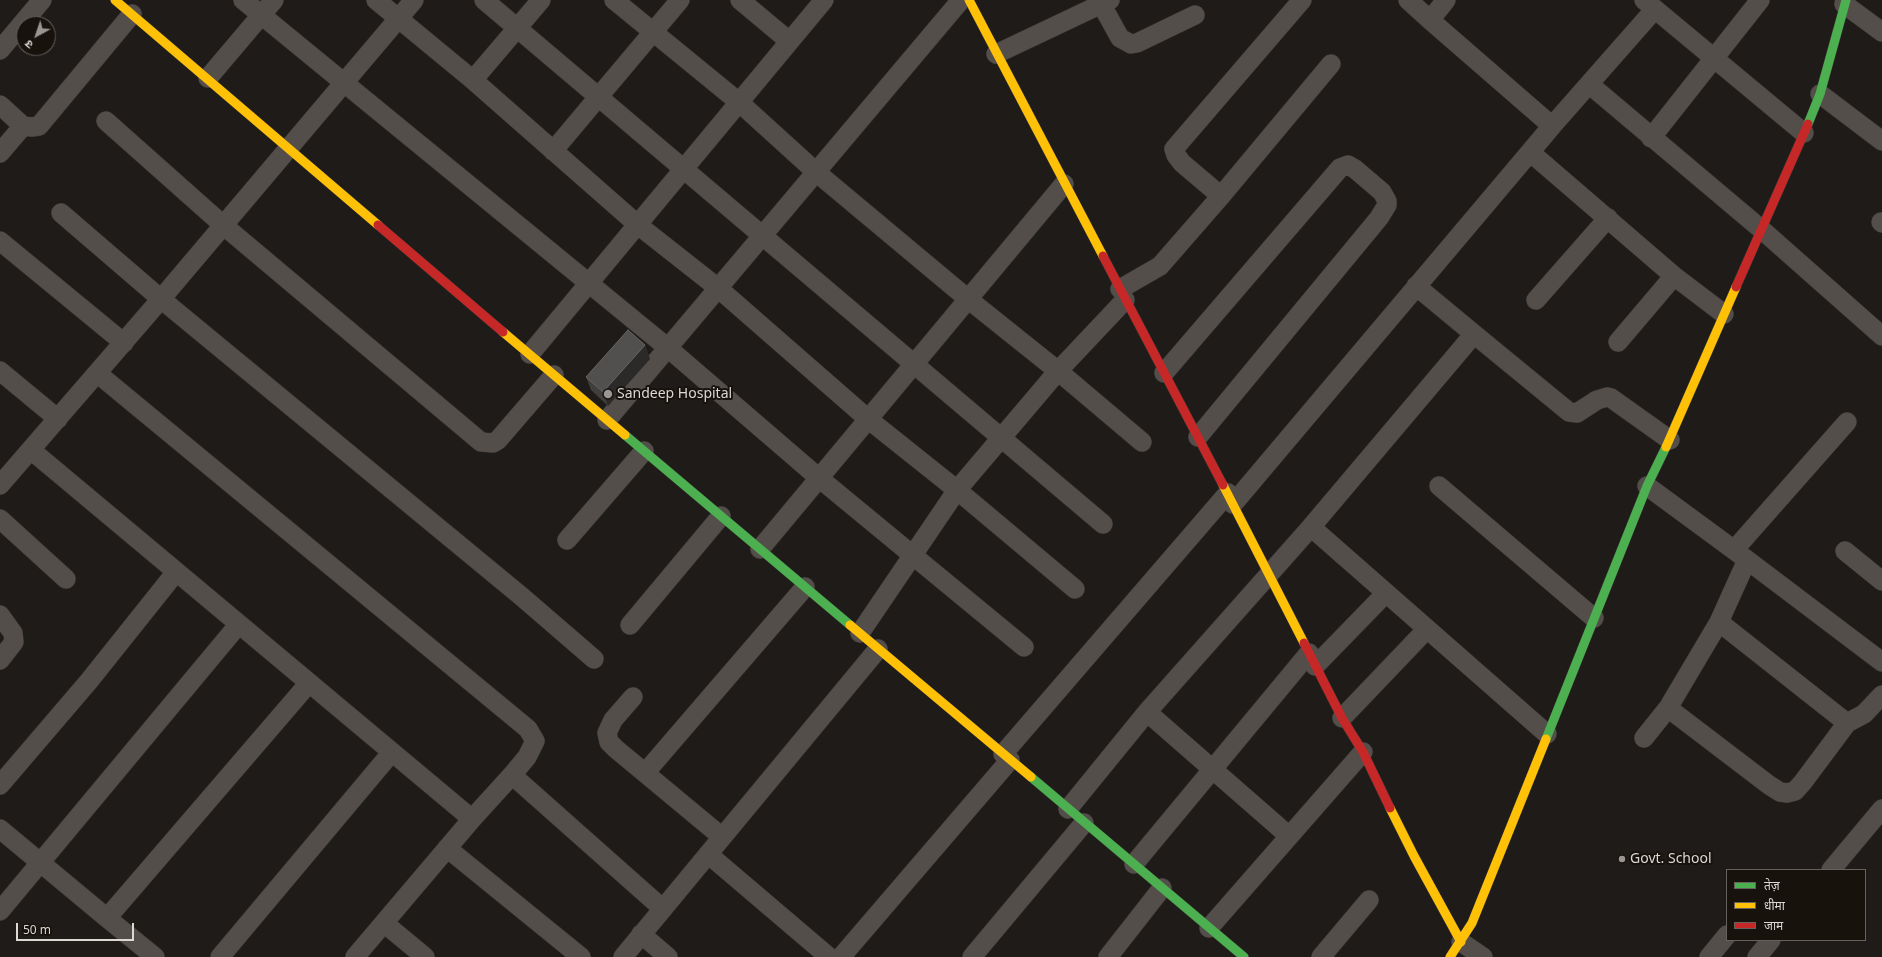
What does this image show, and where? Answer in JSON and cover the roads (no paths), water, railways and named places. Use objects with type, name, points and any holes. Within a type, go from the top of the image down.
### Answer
[{"type":"street","points":[[0,50],[42,0]]},
{"type":"street","points":[[115,0],[607,420],[1243,957]]},
{"type":"street","points":[[243,0],[668,348],[819,478],[1024,647]]},
{"type":"street","points":[[208,78],[274,0]]},
{"type":"street","points":[[376,0],[472,80],[638,225],[718,288],[868,419],[957,490],[1075,589]]},
{"type":"street","points":[[0,485],[124,343],[414,0]]},
{"type":"street","points":[[484,0],[1103,524]]},
{"type":"street","points":[[472,80],[541,0]]},
{"type":"street","points":[[614,0],[740,103],[816,172],[1142,442]]},
{"type":"street","points":[[553,152],[680,0]]},
{"type":"street","points":[[740,0],[789,40]]},
{"type":"street","points":[[530,354],[740,103],[789,40],[824,0]]},
{"type":"street","points":[[607,420],[961,0]]},
{"type":"street","points":[[969,0],[1122,295],[1230,498],[1342,718],[1363,752],[1414,856],[1461,942],[1483,957]]},
{"type":"street","points":[[1221,196],[1182,163],[1176,155],[1174,149],[1302,0]]},
{"type":"street","points":[[1408,0],[1552,126]]},
{"type":"street","points":[[1430,20],[1446,0]]},
{"type":"street","points":[[1651,138],[1760,0]]},
{"type":"street","points":[[996,54],[1103,2],[1120,38],[1131,44],[1137,43],[1195,14]]},
{"type":"street","points":[[1450,957],[1472,923],[1647,486],[1670,440],[1760,229],[1804,133],[1820,94],[1845,2],[1882,32]]},
{"type":"street","points":[[841,957],[1006,757],[1416,286],[1589,84],[1650,3],[1713,58],[1804,133]]},
{"type":"street","points":[[0,105],[23,126],[32,128],[39,126],[132,14]]},
{"type":"street","points":[[860,634],[957,490],[1122,295],[1160,266],[1221,196],[1331,64]]},
{"type":"street","points":[[1589,84],[1760,229],[1882,336]]},
{"type":"street","points":[[1820,94],[1882,141]]},
{"type":"street","points":[[106,121],[223,225],[481,442],[493,443],[498,440],[554,375]]},
{"type":"street","points":[[0,153],[23,126]]},
{"type":"street","points":[[1530,152],[1674,276],[1724,314]]},
{"type":"street","points":[[1164,373],[1340,168],[1348,165],[1355,169],[1382,192],[1387,201],[1387,205],[1380,218],[1198,437]]},
{"type":"street","points":[[760,549],[1064,184]]},
{"type":"street","points":[[61,213],[161,299],[515,590],[594,659]]},
{"type":"street","points":[[1536,300],[1608,218]]},
{"type":"street","points":[[0,242],[124,343]]},
{"type":"street","points":[[1618,342],[1674,276]]},
{"type":"street","points":[[1416,286],[1569,412],[1577,413],[1597,400],[1607,397],[1611,398],[1670,440]]},
{"type":"street","points":[[1068,809],[1147,712],[1311,527],[1474,334]]},
{"type":"street","points":[[0,371],[58,419]]},
{"type":"street","points":[[97,373],[528,729],[534,741],[533,747],[512,775],[472,819],[355,957]]},
{"type":"street","points":[[1644,738],[1668,708],[1719,622],[1741,555],[1847,422]]},
{"type":"street","points":[[31,450],[472,819]]},
{"type":"street","points":[[567,540],[644,451]]},
{"type":"street","points":[[1439,486],[1594,618]]},
{"type":"street","points":[[1647,486],[1880,656]]},
{"type":"street","points":[[630,625],[721,516]]},
{"type":"street","points":[[0,519],[66,579]]},
{"type":"street","points":[[1311,527],[1548,734]]},
{"type":"street","points":[[1845,551],[1882,581]]},
{"type":"street","points":[[0,785],[89,681],[176,572]]},
{"type":"street","points":[[645,773],[805,587]]},
{"type":"street","points":[[1134,864],[1211,769],[1312,660],[1386,593]]},
{"type":"street","points":[[0,615],[13,634],[14,642],[0,660]]},
{"type":"street","points":[[1719,622],[1847,723]]},
{"type":"street","points":[[0,911],[239,624]]},
{"type":"street","points":[[1342,718],[1427,629]]},
{"type":"street","points":[[623,957],[878,649]]},
{"type":"street","points":[[107,918],[309,683]]},
{"type":"street","points":[[633,697],[613,720],[607,733],[609,742],[722,837]]},
{"type":"street","points":[[1668,708],[1769,785],[1780,792],[1787,793],[1795,791],[1803,782],[1847,723],[1864,714],[1881,697]]},
{"type":"street","points":[[1147,712],[1289,836]]},
{"type":"street","points":[[220,957],[392,752]]},
{"type":"street","points":[[1209,928],[1363,752]]},
{"type":"street","points":[[512,775],[663,909]]},
{"type":"street","points":[[1832,869],[1882,809]]},
{"type":"street","points":[[972,957],[1084,822]]},
{"type":"street","points":[[0,829],[155,957]]},
{"type":"street","points":[[447,848],[581,957]]},
{"type":"street","points":[[708,854],[829,957]]},
{"type":"street","points":[[1108,957],[1162,888]]},
{"type":"street","points":[[1321,957],[1369,900]]},
{"type":"street","points":[[384,923],[424,957]]},
{"type":"street","points":[[642,934],[668,957]]},
{"type":"street","points":[[1709,957],[1726,936]]},
{"type":"street","points":[[1757,957],[1771,941]]},
{"type":"place","name":"Sandeep Hospital","points":[[608,394]]},
{"type":"place","name":"Govt. School","points":[[1622,859]]}]
